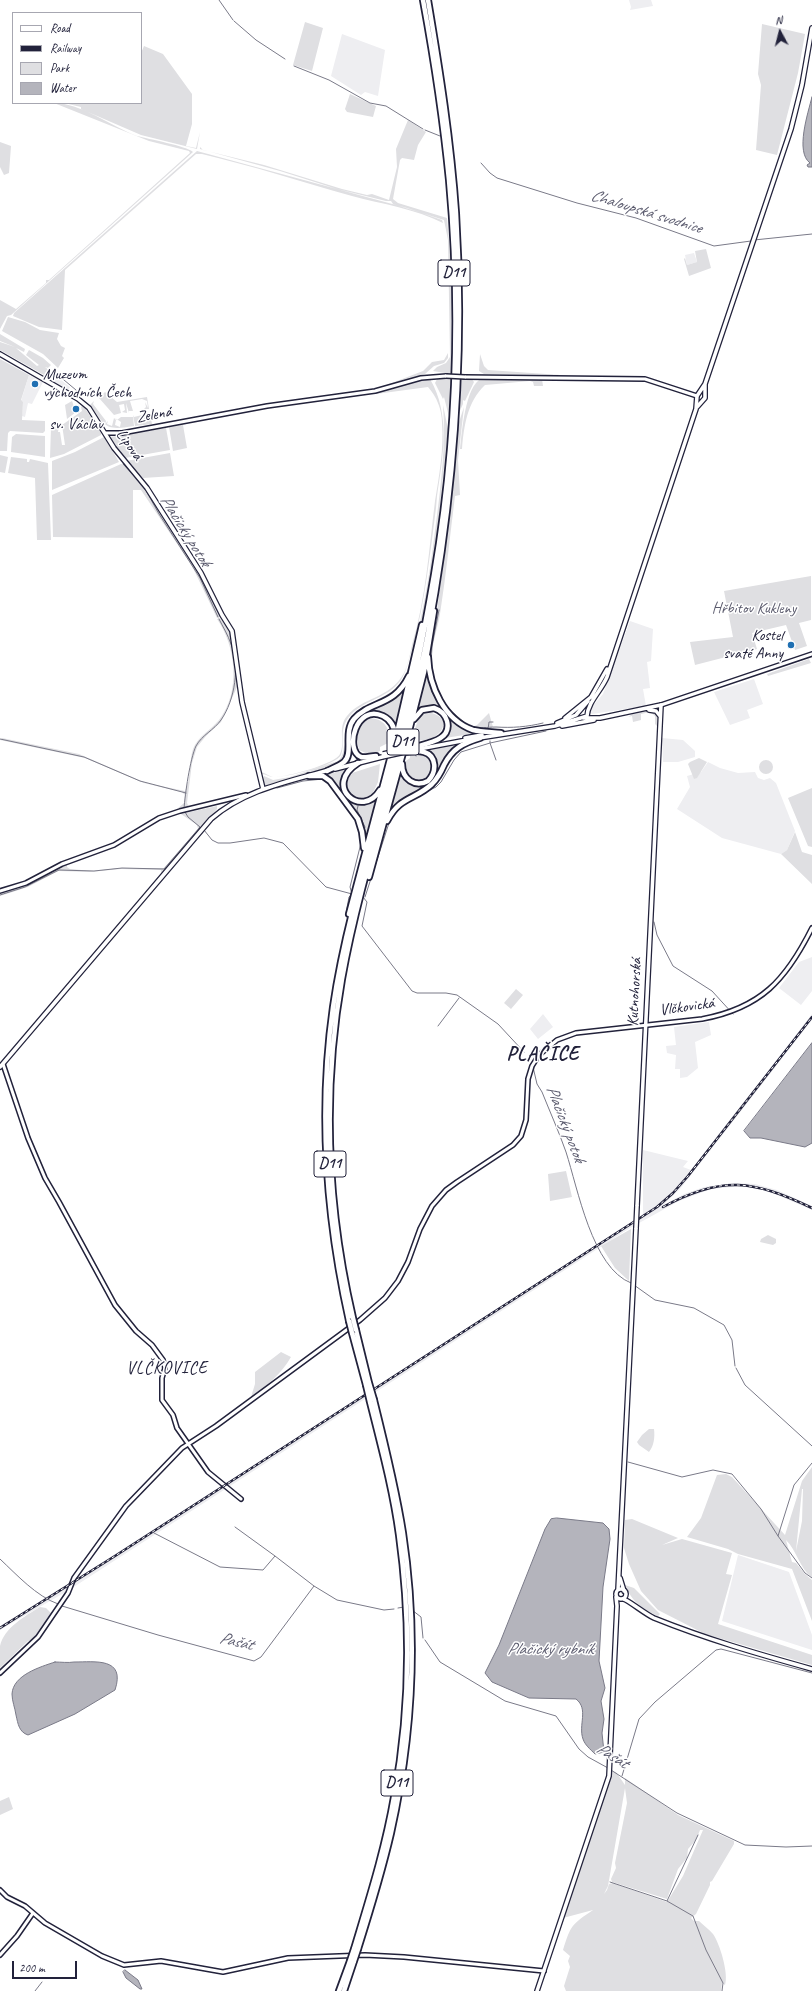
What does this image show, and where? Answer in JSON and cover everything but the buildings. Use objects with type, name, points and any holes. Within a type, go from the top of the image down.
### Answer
[{"type":"highway","name":"D11","points":[[360,890],[416,671],[438,546],[449,451],[453,382],[454,283],[450,203],[444,134],[436,75],[423,0]]},
{"type":"highway","name":"D11","points":[[344,1991],[380,1860],[398,1773],[407,1688],[409,1613],[399,1507],[351,1320],[331,1224],[325,1137],[326,1091],[330,1032],[344,950],[412,707],[435,591],[449,495],[458,382],[458,275],[455,211],[448,134],[428,0]]},
{"type":"highway","points":[[358,897],[382,833],[409,731],[434,620],[435,591]]},
{"type":"highway","points":[[395,742],[430,598]]},
{"type":"highway","points":[[430,640],[428,658],[430,675],[444,706],[457,720],[469,728],[480,731],[501,733]]},
{"type":"highway","points":[[327,771],[346,760],[348,730],[355,718],[396,694],[406,682],[413,666]]},
{"type":"highway","points":[[405,752],[440,739],[447,730],[447,720],[439,710],[430,708],[424,709],[417,714],[409,731]]},
{"type":"highway","points":[[376,756],[362,757],[357,754],[354,749],[355,728],[363,718],[375,714],[387,718],[394,730],[395,742]]},
{"type":"highway","points":[[382,833],[396,807],[431,785],[438,777],[452,752],[466,742],[480,738]]},
{"type":"highway","name":"D11","points":[[360,890],[362,860],[395,742]]},
{"type":"highway","points":[[402,758],[403,772],[408,780],[418,784],[428,781],[435,770],[433,760],[426,752],[414,749]]},
{"type":"highway","points":[[358,763],[348,770],[344,779],[344,789],[350,798],[358,802],[369,801],[377,794],[384,783]]},
{"type":"highway","points":[[309,776],[321,776],[328,779],[356,816],[363,835],[362,860]]},
{"type":"highway","name":"D11","points":[[351,1320],[336,1224],[330,1166],[329,1114],[337,1009],[356,915],[358,897]]},
{"type":"highway","name":"D11","points":[[339,1991],[352,1961]]},
{"type":"main road","points":[[583,718],[586,716],[589,706],[604,683],[696,409],[697,396],[705,384],[754,241],[795,115],[812,28]]},
{"type":"main road","name":"Lipová","points":[[0,354],[83,403],[106,433],[122,458],[143,482],[201,573],[222,615],[234,634],[242,702],[263,789]]},
{"type":"main road","points":[[696,409],[705,396],[705,384]]},
{"type":"main road","points":[[697,396],[702,393],[705,396]]},
{"type":"main road","points":[[697,396],[703,400]]},
{"type":"main road","points":[[547,726],[568,719],[580,712],[599,685],[610,663]]},
{"type":"main road","points":[[547,726],[569,716],[588,701]]},
{"type":"main road","points":[[345,766],[414,749],[501,733],[604,717],[661,705]]},
{"type":"main road","name":"Kutnohorská","points":[[616,1597],[619,1573],[634,1280],[661,705]]},
{"type":"main road","points":[[640,710],[655,710],[661,719]]},
{"type":"main road","points":[[580,712],[604,717]]},
{"type":"main road","points":[[580,712],[583,718]]},
{"type":"main road","points":[[414,749],[547,726],[583,718],[604,717]]},
{"type":"main road","points":[[1,1066],[201,830],[225,808],[263,789],[376,756],[405,752]]},
{"type":"main road","points":[[619,1573],[625,1592],[631,1603]]},
{"type":"main road","points":[[618,1590],[625,1592]]},
{"type":"main road","points":[[617,1606],[625,1592]]},
{"type":"main road","points":[[537,1991],[609,1771],[617,1606],[616,1597],[628,1600],[645,1614],[702,1637],[812,1669]]},
{"type":"street","name":"Zelená","points":[[106,433],[120,433],[267,406],[375,391],[421,378],[446,376],[645,379],[697,396]]},
{"type":"street","points":[[661,705],[812,654]]},
{"type":"street","points":[[0,891],[26,883],[62,864],[114,845],[159,818],[180,811],[216,804],[253,793]]},
{"type":"street","points":[[216,804],[220,804],[225,808]]},
{"type":"street","name":"Vlčkovická","points":[[0,1673],[38,1637],[68,1593],[77,1574],[126,1506],[188,1444],[216,1426],[370,1313],[385,1298],[398,1281],[408,1262],[420,1229],[432,1206],[446,1190],[518,1140],[525,1125],[527,1110],[527,1086],[533,1065],[545,1049],[563,1037],[646,1025],[702,1019],[730,1012],[750,1002],[774,986],[791,966],[812,928]]},
{"type":"street","points":[[1,1066],[45,1178],[115,1306],[136,1331],[152,1345],[163,1360],[165,1371],[162,1378],[162,1400],[173,1415],[177,1428],[208,1472],[241,1499]]},
{"type":"street","points":[[0,1890],[7,1897],[22,1904],[45,1923],[73,1940],[115,1962],[124,1965],[161,1961],[223,1972],[288,1958],[365,1955],[398,1956],[544,1971]]},
{"type":"street","points":[[0,1955],[17,1936],[32,1913]]},
{"type":"shaded area","points":[[629,0],[651,0],[653,6],[630,10],[631,7]]},
{"type":"shaded area","points":[[342,34],[385,50],[378,96],[365,92],[361,95],[331,76]]},
{"type":"shaded area","points":[[694,253],[697,262],[687,265],[685,255]]},
{"type":"shaded area","points":[[29,375],[43,382],[32,404],[28,403],[25,417],[22,416],[23,402],[21,401]]},
{"type":"shaded area","points":[[56,376],[70,387],[68,391],[53,382]]},
{"type":"shaded area","points":[[630,621],[653,629],[651,661],[647,662],[650,688],[643,689],[646,706],[592,714],[589,712],[590,709],[603,694]]},
{"type":"shaded area","points":[[754,679],[763,704],[747,710],[750,718],[730,725],[714,692]]},
{"type":"shaded area","points":[[662,738],[683,740],[695,751],[695,757],[678,762],[663,762]]},
{"type":"shaded area","points":[[708,762],[720,768],[738,773],[755,772],[758,778],[764,780],[770,778],[776,783],[795,831],[787,850],[781,854],[722,838],[677,809],[690,787],[687,776],[701,772]]},
{"type":"shaded area","points":[[812,957],[812,991],[801,1005],[779,988],[799,962]]},
{"type":"shaded area","points":[[543,1014],[553,1027],[538,1039],[530,1029]]},
{"type":"shaded area","points":[[812,1014],[812,1020],[699,1165],[680,1189],[662,1206],[684,1194],[704,1187],[736,1183],[755,1184],[777,1190],[812,1206],[812,1210],[768,1191],[742,1186],[711,1189],[679,1201],[630,1228],[69,1590],[0,1630],[0,1626],[45,1599],[643,1215],[643,1150],[688,1161],[683,1167],[691,1170]]},
{"type":"shaded area","points":[[709,1022],[711,1035],[695,1042],[698,1068],[687,1077],[680,1078],[680,1069],[675,1069],[676,1055],[667,1053],[666,1046],[676,1045],[674,1027]]},
{"type":"shaded area","points":[[738,1555],[789,1572],[812,1635],[812,1650],[722,1621]]},
{"type":"green space","points":[[305,22],[323,28],[312,71],[293,65]]},
{"type":"green space","points":[[762,24],[805,34],[798,73],[777,155],[756,150],[761,85],[758,74]]},
{"type":"green space","points":[[144,46],[163,54],[192,94],[192,124],[186,146],[196,148],[200,132],[197,149],[141,135],[81,109],[81,107],[68,104],[142,104],[142,51]]},
{"type":"green space","points":[[350,94],[376,106],[373,117],[347,112],[345,109]]},
{"type":"green space","points":[[56,104],[64,104],[75,107],[137,136],[176,145],[193,152],[11,315],[7,316],[0,329],[0,300],[16,309],[46,283],[46,280],[49,280],[190,153],[189,151],[149,141]]},
{"type":"green space","points":[[408,120],[426,132],[418,145],[414,160],[402,158],[400,160],[393,199],[398,203],[447,218],[451,264],[451,374],[433,371],[437,367],[446,363],[450,357],[448,240],[444,220],[393,204],[391,201],[337,189],[209,151],[264,165],[342,189],[367,195],[372,194],[389,200],[397,167],[396,149]]},
{"type":"green space","points":[[0,142],[11,146],[9,173],[4,175],[0,167]]},
{"type":"green space","points":[[197,151],[407,208],[442,220],[443,223],[410,210],[352,196],[202,154],[196,154],[65,270],[62,330],[39,327],[13,316],[14,313]]},
{"type":"green space","points":[[706,249],[711,268],[689,276],[684,259],[685,258],[687,265],[697,262],[695,251]]},
{"type":"green space","points":[[8,317],[25,322],[40,330],[59,333],[57,339],[61,346],[65,348],[62,356],[64,358],[58,368],[43,354],[2,331]]},
{"type":"green space","points":[[0,334],[25,349],[24,352],[16,348],[37,366],[39,365],[26,355],[29,350],[43,358],[51,365],[48,368],[45,367],[53,373],[51,379],[0,350],[0,342],[15,347],[0,341]]},
{"type":"green space","points":[[448,353],[448,358],[444,363],[434,366],[425,374],[376,389],[423,371],[432,362],[444,360]]},
{"type":"green space","points":[[480,354],[484,366],[488,370],[561,375],[484,374],[479,371]]},
{"type":"green space","points":[[0,359],[29,375],[21,400],[23,402],[22,420],[45,421],[45,431],[43,433],[10,431],[8,433],[7,451],[0,451]]},
{"type":"green space","points":[[438,377],[451,378],[449,417],[444,397],[443,399],[435,383]]},
{"type":"green space","points":[[460,378],[471,378],[474,382],[465,401],[463,400],[463,404],[458,415]]},
{"type":"green space","points":[[482,378],[542,379],[543,386],[534,386],[533,382],[530,381],[485,385],[474,399],[470,407],[465,423],[462,449],[460,449],[463,421],[468,399],[476,383]]},
{"type":"green space","points":[[421,379],[430,379],[437,393],[441,407],[444,436],[443,451],[424,595],[417,629],[408,664],[401,680],[396,686],[382,696],[354,711],[349,717],[344,727],[343,746],[341,755],[337,759],[321,767],[310,770],[279,777],[309,770],[336,758],[342,749],[342,730],[347,716],[360,705],[391,688],[398,682],[404,673],[409,659],[421,609],[441,462],[442,418],[436,399],[428,387],[376,394],[376,392]]},
{"type":"green space","points":[[105,392],[117,402],[147,397],[149,409],[144,409],[146,407],[145,402],[148,408],[147,401],[142,399],[130,401],[133,411],[128,411],[126,403],[127,413],[122,412],[125,410],[124,404],[119,405],[121,413],[114,415],[99,398]]},
{"type":"green space","points":[[72,401],[76,412],[67,419],[65,405]]},
{"type":"green space","points":[[94,401],[93,404],[106,421],[105,424],[90,405]]},
{"type":"green space","points":[[83,405],[101,435],[64,454],[50,458],[51,427],[59,426],[58,432],[60,432],[62,445],[65,445],[62,425],[82,411],[81,407]]},
{"type":"green space","points":[[443,405],[448,429],[437,535],[427,598],[409,673],[395,693],[360,712],[347,729],[345,759],[338,765],[265,786],[263,779],[264,776],[273,780],[290,777],[338,761],[343,752],[346,724],[349,719],[354,713],[396,688],[406,674],[418,631],[432,554],[440,494],[444,435]]},
{"type":"green space","points":[[464,407],[458,460],[460,495],[455,496],[439,621],[432,647],[449,520],[458,425]]},
{"type":"green space","points":[[150,413],[152,424],[135,426],[133,415],[134,417]]},
{"type":"green space","points":[[121,417],[133,417],[134,426],[117,428],[107,426],[105,424],[108,421],[107,424],[112,426],[114,418],[116,420],[115,425],[120,427],[121,422],[117,420]]},
{"type":"green space","points":[[183,425],[187,448],[173,451],[169,427]]},
{"type":"green space","points":[[166,428],[170,450],[125,458],[111,439],[111,437]]},
{"type":"green space","points":[[16,434],[45,436],[45,457],[11,452],[12,437]]},
{"type":"green space","points":[[104,437],[119,462],[52,490],[52,461],[75,452]]},
{"type":"green space","points":[[170,453],[174,476],[143,478],[126,461]]},
{"type":"green space","points":[[0,455],[8,457],[5,473],[0,472]]},
{"type":"green space","points":[[11,457],[27,459],[27,462],[29,462],[30,459],[48,463],[51,540],[37,540],[35,478],[8,473]]},
{"type":"green space","points":[[121,464],[125,465],[142,482],[197,570],[220,617],[217,618],[192,566],[141,490],[133,490],[133,538],[53,537],[52,495]]},
{"type":"green space","name":"Hřbitov Kukleny","points":[[811,576],[811,620],[799,623],[807,646],[795,650],[786,625],[752,633],[757,649],[695,665],[690,642],[733,637],[724,591]]},
{"type":"green space","points":[[220,618],[231,633],[238,685],[221,722],[197,747],[192,763],[187,803],[189,807],[177,809],[184,803],[185,795],[182,792],[144,783],[85,758],[0,740],[2,738],[79,754],[146,783],[185,791],[195,744],[219,720],[226,709],[231,696],[233,683],[232,655],[223,630],[217,619]]},
{"type":"green space","points":[[432,649],[432,670],[440,696],[436,689],[430,664]]},
{"type":"green space","points":[[809,659],[811,663],[768,676],[767,674]]},
{"type":"green space","points":[[427,666],[431,686],[443,711],[433,706],[417,708]]},
{"type":"green space","points":[[407,684],[396,727],[384,714],[376,712],[366,713],[394,698]]},
{"type":"green space","points":[[441,697],[451,711],[469,725],[459,721],[447,708]]},
{"type":"green space","points":[[654,711],[658,715],[658,727],[655,724],[655,716],[650,712],[641,714],[641,720],[633,722],[632,716],[628,717],[634,713]]},
{"type":"green space","points":[[432,713],[439,716],[443,721],[442,730],[438,735],[432,738],[418,740],[414,733],[419,719],[421,716]]},
{"type":"green space","points":[[489,713],[493,727],[479,729],[473,727]]},
{"type":"green space","points":[[447,714],[463,728],[477,733],[445,738],[449,726]]},
{"type":"green space","points":[[370,718],[380,720],[386,726],[389,733],[389,738],[388,743],[380,747],[380,751],[370,755],[359,750],[356,735],[361,722]]},
{"type":"green space","points":[[457,744],[447,755],[440,769],[434,755],[426,750]]},
{"type":"green space","points":[[419,752],[427,756],[433,765],[428,778],[424,780],[415,780],[405,772],[406,761],[410,758],[410,753]]},
{"type":"green space","points":[[699,758],[707,762],[697,778],[694,779],[688,764]]},
{"type":"green space","points":[[766,760],[771,762],[773,767],[771,772],[766,774],[761,772],[759,767],[761,762]]},
{"type":"green space","points":[[380,764],[378,782],[371,797],[362,800],[349,794],[346,784],[349,774]]},
{"type":"green space","points":[[347,768],[341,779],[343,794],[350,800],[359,804],[368,804],[376,799],[366,836],[359,817],[327,775]]},
{"type":"green space","points":[[400,774],[411,785],[423,786],[430,783],[390,809]]},
{"type":"green space","points":[[812,788],[812,847],[808,846],[788,798]]},
{"type":"green space","points":[[217,806],[217,809],[152,886],[151,885],[161,873],[161,870],[121,869],[90,872],[58,871],[28,887],[0,896],[0,892],[28,883],[62,865],[67,865],[70,869],[93,871],[120,868],[164,868],[198,829],[197,825],[181,814]]},
{"type":"green space","points":[[795,832],[802,852],[812,855],[812,884],[781,854],[787,850]]},
{"type":"green space","points":[[516,989],[523,995],[511,1009],[504,1003]]},
{"type":"green space","points":[[566,1171],[572,1197],[550,1201],[548,1174]]},
{"type":"green space","points":[[631,1229],[629,1281],[615,1268],[601,1246]]},
{"type":"green space","points":[[768,1235],[776,1239],[776,1243],[773,1245],[760,1242],[761,1239]]},
{"type":"green space","points":[[281,1352],[291,1357],[283,1369],[273,1379],[251,1397],[255,1384],[255,1372]]},
{"type":"green space","points":[[649,1429],[654,1429],[654,1435],[653,1444],[649,1452],[637,1442]]},
{"type":"green space","points":[[812,1467],[812,1578],[804,1569],[790,1544],[786,1540],[792,1562],[796,1563],[812,1580],[812,1621],[792,1569],[738,1554],[728,1549],[687,1537],[701,1518],[717,1475],[726,1474],[732,1477],[785,1535],[802,1481]],"holes":[[[803,1489],[802,1521],[796,1551]]]},
{"type":"green space","points":[[632,1519],[678,1538],[662,1545],[682,1539],[732,1553],[726,1574],[732,1575],[718,1624],[812,1655],[812,1665],[705,1634],[658,1610],[641,1591],[629,1564],[624,1548],[625,1520]]},
{"type":"green space","points":[[625,1585],[634,1588],[660,1614],[658,1616],[647,1611],[638,1604],[631,1596]]},
{"type":"green space","points":[[40,1607],[46,1608],[52,1614],[32,1640],[28,1641],[0,1668],[0,1646],[2,1640],[10,1628]]},
{"type":"green space","points":[[611,1771],[616,1772],[625,1785],[625,1778],[678,1815],[734,1841],[734,1844],[710,1882],[710,1885],[696,1914],[691,1918],[694,1921],[699,1921],[710,1930],[716,1939],[723,1959],[726,1974],[725,1985],[722,1983],[721,1991],[566,1991],[564,1986],[570,1967],[568,1961],[570,1956],[563,1950],[570,1930],[573,1926],[593,1910],[563,1918]],"holes":[[[625,1788],[627,1803],[615,1863],[616,1868],[611,1879],[612,1882],[667,1899],[678,1869],[687,1858],[688,1849],[696,1840],[700,1830],[703,1830],[683,1876],[667,1902],[613,1883],[609,1884],[607,1890],[604,1894],[608,1886]]]},
{"type":"green space","points":[[9,1797],[13,1809],[0,1815],[0,1801]]},
{"type":"water","points":[[812,97],[812,167],[808,167],[807,165],[810,163],[803,150],[803,142]]},
{"type":"water","points":[[812,1043],[812,1143],[805,1147],[761,1138],[750,1138],[744,1131]]},
{"type":"water","name":"Plačický rybník","points":[[557,1518],[603,1523],[609,1529],[610,1539],[603,1587],[599,1661],[605,1688],[601,1701],[604,1719],[602,1733],[604,1752],[595,1754],[586,1745],[583,1739],[583,1712],[580,1703],[576,1699],[529,1698],[492,1682],[485,1673],[499,1645],[545,1529],[551,1519]]},
{"type":"water","points":[[55,1662],[99,1662],[106,1664],[112,1667],[116,1672],[117,1679],[115,1690],[75,1714],[28,1735],[25,1734],[18,1724],[12,1697],[14,1687],[22,1677],[28,1673],[42,1666]]},
{"type":"water","points":[[125,1970],[138,1980],[142,1989],[126,1978],[123,1972]]},
{"type":"waterway","name":"Chaloupská svodnice","points":[[219,0],[233,20]]},
{"type":"waterway","name":"Chaloupská svodnice","points":[[234,21],[256,40],[285,59]]},
{"type":"waterway","name":"Chaloupská svodnice","points":[[294,66],[329,80],[370,103],[386,106],[423,129]]},
{"type":"waterway","name":"Chaloupská svodnice","points":[[425,130],[440,136]]},
{"type":"waterway","name":"Chaloupská svodnice","points":[[481,163],[497,178],[577,203],[636,218],[714,246],[751,241]]},
{"type":"waterway","name":"Chaloupská svodnice","points":[[754,240],[812,234]]},
{"type":"waterway","name":"Plačický potok","points":[[58,375],[76,390],[79,395]]},
{"type":"waterway","name":"Plačický potok","points":[[123,464],[138,480]]},
{"type":"waterway","name":"Plačický potok","points":[[144,487],[159,514],[200,578],[218,617]]},
{"type":"waterway","points":[[431,665],[432,646],[439,610]]},
{"type":"waterway","name":"Plačický potok","points":[[184,809],[190,768],[196,746],[201,739],[215,727],[226,712],[235,683],[234,653],[219,619]]},
{"type":"waterway","points":[[448,708],[466,724]]},
{"type":"waterway","points":[[488,730],[489,722],[493,722]]},
{"type":"waterway","points":[[471,727],[514,727],[543,723]]},
{"type":"waterway","points":[[496,760],[490,743],[546,731]]},
{"type":"waterway","points":[[0,739],[84,757],[140,781],[186,793]]},
{"type":"waterway","points":[[422,794],[436,787],[441,782],[454,760],[461,752],[490,743],[490,741]]},
{"type":"waterway","points":[[277,788],[303,781],[323,779]]},
{"type":"waterway","points":[[358,806],[357,810],[365,827],[364,830]]},
{"type":"waterway","points":[[0,895],[25,887],[59,870],[94,871],[122,868],[164,869],[200,827],[188,817],[185,812]]},
{"type":"waterway","points":[[365,897],[389,823],[395,812]]},
{"type":"waterway","name":"Plačický potok","points":[[204,830],[212,840],[218,843],[230,843],[264,838],[283,843],[326,887],[352,894]]},
{"type":"waterway","points":[[346,913],[349,897],[352,894],[350,887],[361,843]]},
{"type":"waterway","name":"Plačický potok","points":[[363,897],[367,902],[362,926],[412,991],[417,993],[446,993],[457,995],[498,1024],[524,1052]]},
{"type":"waterway","points":[[654,922],[657,935],[673,966],[712,991],[733,1014]]},
{"type":"waterway","points":[[438,1026],[459,998]]},
{"type":"waterway","name":"Plačický potok","points":[[533,1067],[537,1084],[542,1092],[566,1152],[588,1226],[596,1245],[606,1261],[618,1275],[631,1283]]},
{"type":"waterway","name":"Plačický potok","points":[[634,1285],[655,1300],[694,1308],[724,1325],[732,1340],[735,1366]]},
{"type":"waterway","name":"Plačický potok","points":[[736,1368],[745,1385],[812,1446]]},
{"type":"waterway","points":[[628,1462],[682,1477],[713,1470],[732,1474],[761,1509],[778,1536]]},
{"type":"waterway","points":[[812,1463],[794,1485],[778,1536],[805,1573],[812,1578]]},
{"type":"waterway","points":[[235,1527],[275,1556]]},
{"type":"waterway","points":[[154,1533],[220,1567],[263,1570],[275,1556],[314,1586]]},
{"type":"waterway","name":"Pašát","points":[[0,1559],[34,1590],[58,1604]]},
{"type":"waterway","name":"Pašát","points":[[62,1606],[158,1635],[254,1661],[261,1657],[314,1586],[337,1600],[384,1610],[394,1609]]},
{"type":"waterway","name":"Pašát","points":[[398,1608],[404,1607]]},
{"type":"waterway","name":"Pašát","points":[[412,1610],[421,1617],[423,1638]]},
{"type":"waterway","name":"Pašát","points":[[425,1640],[440,1662],[505,1701],[556,1716],[579,1749],[588,1757],[608,1768]]},
{"type":"waterway","points":[[622,1776],[639,1719],[655,1702],[716,1650],[721,1649],[812,1673]]},
{"type":"waterway","name":"Pašát","points":[[611,1770],[677,1813],[745,1845],[786,1847],[812,1846]]},
{"type":"waterway","points":[[698,1835],[667,1901],[693,1916],[706,1950],[723,1983],[722,1991]]},
{"type":"waterway","points":[[610,1882],[667,1901]]},
{"type":"waterway","points":[[35,1991],[42,1982]]},
{"type":"railway","points":[[0,1628],[115,1556],[657,1207],[673,1193],[688,1176],[812,1017]]},
{"type":"railway","points":[[663,1207],[703,1190],[721,1186],[738,1185],[754,1187],[772,1192],[812,1208]]},
{"type":"place","name":"Muzeum východních Čech","points":[[35,384]]},
{"type":"place","name":"sv. Václav","points":[[76,409]]},
{"type":"place","name":"Kostel svaté Anny","points":[[791,645]]},
{"type":"district","name":"PLAČICE","points":[[543,1055]]},
{"type":"district","name":"VLČKOVICE","points":[[167,1369]]}]
